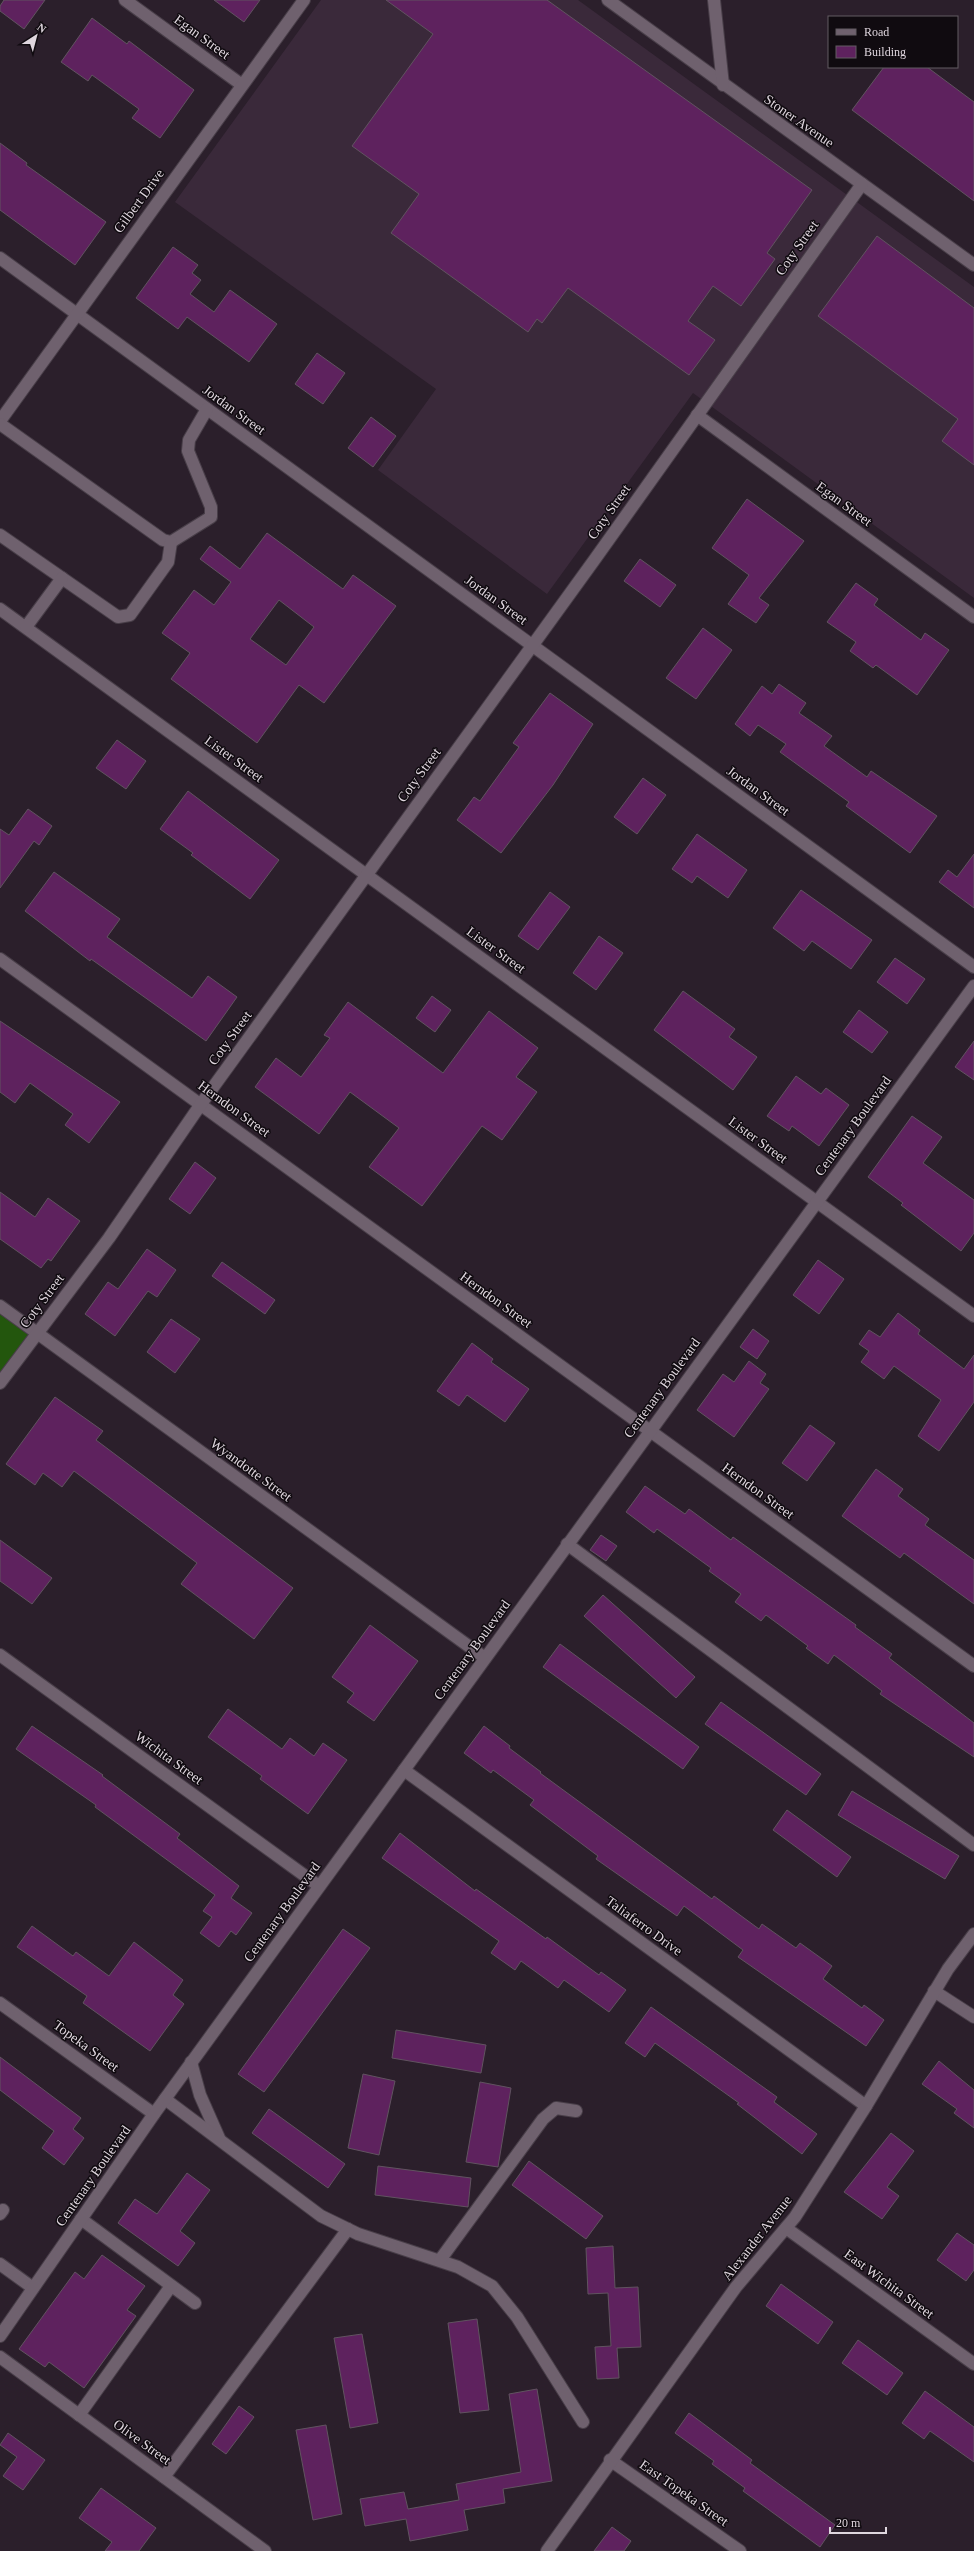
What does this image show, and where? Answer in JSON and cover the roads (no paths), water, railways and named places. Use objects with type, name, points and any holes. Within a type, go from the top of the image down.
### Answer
[{"type":"street","name":"Egan Street","points":[[125,0],[242,85]]},
{"type":"street","name":"Gilbert Drive","points":[[0,422],[76,314],[304,0]]},
{"type":"street","name":"Stoner Avenue","points":[[608,0],[724,86],[974,265]]},
{"type":"street","points":[[714,0],[724,86]]},
{"type":"street","name":"Coty Street","points":[[0,1383],[109,1238],[201,1104],[862,184]]},
{"type":"street","name":"Jordan Street","points":[[0,258],[974,967]]},
{"type":"street","points":[[167,541],[206,522],[211,517],[211,507],[188,451],[189,440],[207,409]]},
{"type":"street","name":"Egan Street","points":[[697,415],[974,617]]},
{"type":"street","points":[[0,422],[167,541]]},
{"type":"street","points":[[0,535],[118,617],[124,618],[130,615],[168,562],[167,541]]},
{"type":"street","points":[[26,628],[62,578]]},
{"type":"street","name":"Lister Street","points":[[0,609],[974,1316]]},
{"type":"street","name":"Herndon Street","points":[[0,959],[650,1429],[974,1666]]},
{"type":"street","name":"Centenary Boulevard","points":[[0,2336],[154,2114],[650,1429],[974,986]]},
{"type":"street","name":"Wyandotte Street","points":[[0,1306],[485,1658]]},
{"type":"street","points":[[567,1544],[974,1845]]},
{"type":"street","name":"Wichita Street","points":[[0,1655],[319,1886]]},
{"type":"street","name":"Taliaferro Drive","points":[[404,1770],[866,2106]]},
{"type":"street","name":"Alexander Avenue","points":[[547,2551],[610,2460],[736,2287],[786,2228],[823,2176],[934,1991],[974,1934]]},
{"type":"street","points":[[934,1991],[974,2017]]},
{"type":"street","name":"Topeka Street","points":[[0,2003],[154,2114]]},
{"type":"street","points":[[192,2062],[200,2095],[220,2140]]},
{"type":"street","points":[[165,2099],[321,2216],[348,2229],[458,2267],[492,2286],[517,2318],[583,2422]]},
{"type":"street","points":[[440,2260],[543,2119],[556,2108],[576,2111]]},
{"type":"street","points":[[81,2219],[195,2303]]},
{"type":"street","name":"East Wichita Street","points":[[786,2228],[974,2364]]},
{"type":"street","points":[[164,2477],[348,2229]]},
{"type":"street","points":[[0,2264],[33,2288]]},
{"type":"street","points":[[80,2415],[171,2286]]},
{"type":"street","name":"Olive Street","points":[[0,2358],[265,2551]]},
{"type":"street","name":"East Topeka Street","points":[[610,2460],[740,2551]]}]
